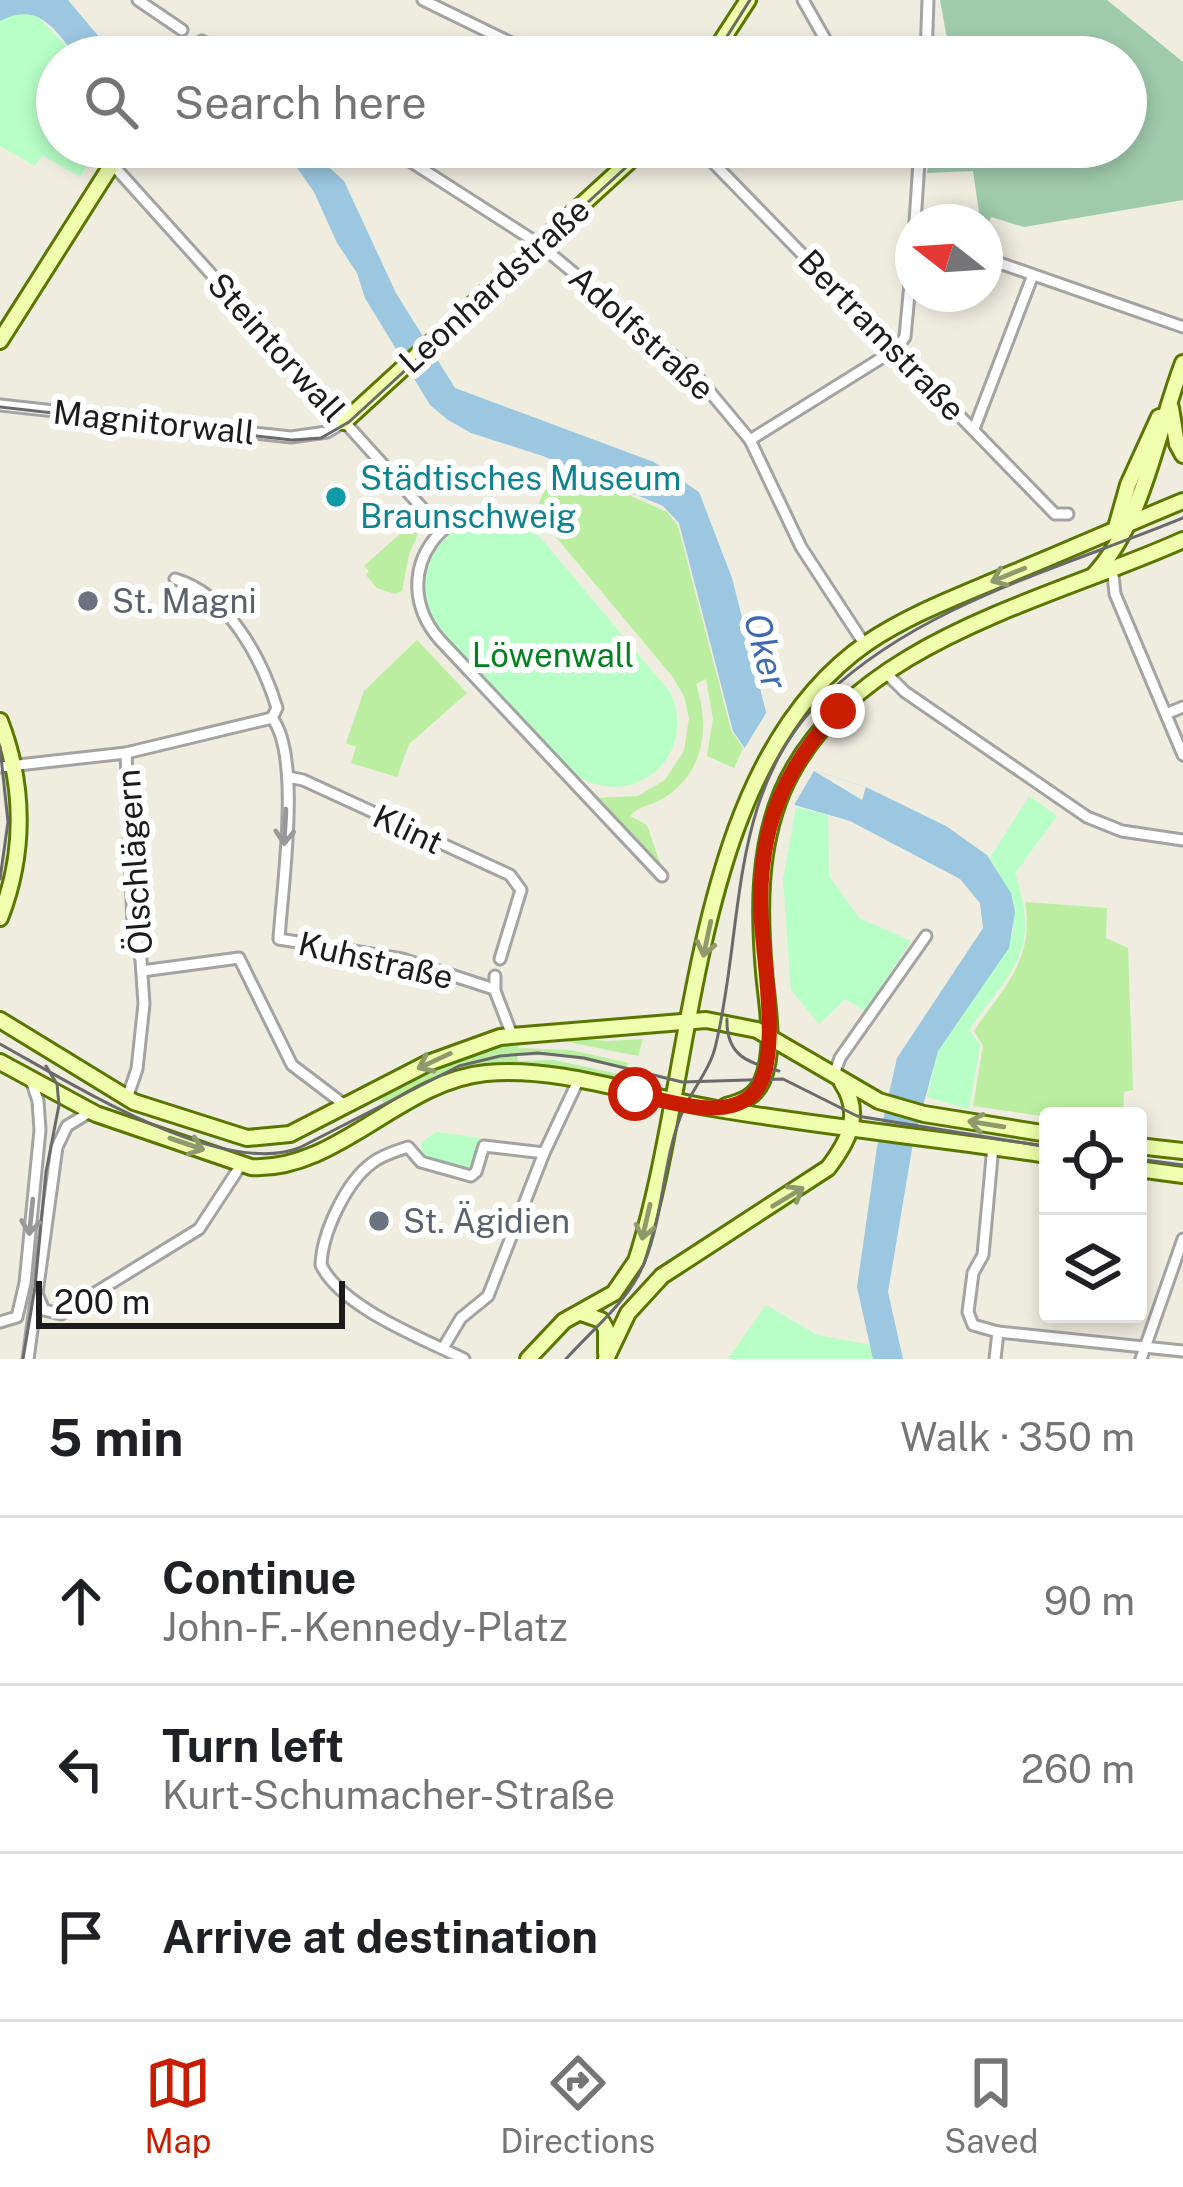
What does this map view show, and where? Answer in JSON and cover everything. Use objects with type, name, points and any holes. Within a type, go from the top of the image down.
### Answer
[{"type":"main road","points":[[725,36],[748,0]]},
{"type":"main road","points":[[0,341],[110,168]]},
{"type":"main road","name":"Leonhardstraße","points":[[344,422],[622,168]]},
{"type":"main road","points":[[0,351],[22,309]]},
{"type":"main road","points":[[1090,579],[1114,548],[1141,453],[1183,363]]},
{"type":"main road","points":[[1170,398],[1175,437],[1183,455]]},
{"type":"main road","points":[[528,1359],[555,1328],[614,1293],[636,1261],[727,857],[755,782],[784,729],[817,687],[866,645],[912,616],[1183,501]]},
{"type":"main road","points":[[715,1108],[743,1101],[759,1087],[769,1036],[761,892],[767,840],[778,802],[805,753],[838,711],[886,673],[970,627],[1183,540]]},
{"type":"main road","points":[[1114,548],[1146,556]]},
{"type":"main road","points":[[0,721],[19,841],[0,919]]},
{"type":"main road","points":[[0,1021],[127,1098],[236,1136],[290,1134],[440,1058],[512,1035],[689,1020],[725,1021],[769,1036],[882,1102],[924,1114],[1039,1133]]},
{"type":"main road","points":[[0,1062],[91,1112],[241,1165],[283,1166],[454,1080],[510,1072],[715,1108],[1039,1154]]},
{"type":"main road","points":[[606,1359],[628,1313],[662,1276],[818,1177],[842,1149],[852,1126],[850,1096],[833,1077]]},
{"type":"main road","points":[[1147,1148],[1179,1153]]},
{"type":"main road","points":[[1147,1169],[1183,1175]]},
{"type":"main road","points":[[579,1312],[602,1320],[606,1359]]},
{"type":"street","points":[[138,0],[182,30]]},
{"type":"street","points":[[423,0],[497,36]]},
{"type":"street","points":[[803,0],[823,36]]},
{"type":"street","points":[[927,36],[928,0]]},
{"type":"street","name":"Steintorwall","points":[[116,168],[442,530]]},
{"type":"street","name":"Adolfstraße","points":[[421,168],[539,244],[674,354],[750,440],[801,547],[866,645]]},
{"type":"street","name":"Bertramstraße","points":[[719,168],[1055,514],[1068,514]]},
{"type":"street","points":[[916,204],[919,168]]},
{"type":"street","points":[[1003,264],[1183,327]]},
{"type":"street","points":[[974,429],[1033,274]]},
{"type":"street","points":[[750,440],[896,349],[905,338],[907,312]]},
{"type":"street","name":"Magnitorwall","points":[[0,405],[309,438],[344,422]]},
{"type":"street","points":[[526,520],[504,512],[482,512],[442,530],[419,568],[417,590],[426,622],[662,876]]},
{"type":"street","points":[[1090,538],[1114,548],[1115,594],[1183,755]]},
{"type":"street","points":[[7,766],[126,753],[272,718],[277,708],[252,648],[206,596],[175,579]]},
{"type":"street","points":[[886,673],[905,692],[1088,818],[1122,831],[1183,840]]},
{"type":"street","points":[[1166,714],[1183,707]]},
{"type":"street","points":[[272,718],[284,744],[288,777]]},
{"type":"street","name":"Ölschlägern","points":[[126,753],[133,924],[142,971],[141,1034],[127,1098]]},
{"type":"street","name":"Klint","points":[[288,777],[510,875],[521,890],[500,959]]},
{"type":"street","name":"Kuhstraße","points":[[288,777],[279,938],[402,959],[494,989],[512,1035]]},
{"type":"street","points":[[833,1077],[842,1055],[926,937]]},
{"type":"street","points":[[142,971],[239,958],[292,1065],[346,1106]]},
{"type":"street","points":[[494,989],[495,976]]},
{"type":"street","points":[[0,1323],[17,1317],[25,1282],[40,1130],[31,1079]]},
{"type":"street","points":[[443,1348],[461,1318],[488,1296],[578,1081]]},
{"type":"street","points":[[28,1359],[57,1147],[72,1120],[91,1112]]},
{"type":"street","points":[[464,1359],[353,1301],[336,1287],[321,1265],[328,1235],[346,1195],[370,1164],[408,1147],[421,1162],[471,1176],[484,1146],[544,1154]]},
{"type":"street","points":[[993,1146],[983,1255],[973,1273],[969,1319],[980,1329],[998,1332],[1143,1353],[1183,1351]]},
{"type":"street","points":[[38,1296],[44,1310],[61,1314],[199,1228],[241,1165]]},
{"type":"street","points":[[1143,1353],[1183,1239]]},
{"type":"street","points":[[995,1359],[998,1332]]},
{"type":"green space","points":[[940,0],[1107,0],[1183,62],[1183,200],[1024,227],[1003,221],[1003,204],[978,204],[973,171],[927,173],[928,168],[1147,168],[1147,36],[947,36]]},
{"type":"green space","points":[[17,13],[37,16],[57,36],[36,36],[35,166],[0,146],[0,21]]},
{"type":"green space","points":[[64,168],[85,168],[80,177]]},
{"type":"green space","points":[[550,460],[667,512],[678,526],[731,730],[743,748],[734,768],[707,756],[713,719],[706,679],[696,684],[703,732],[696,762],[678,787],[630,816],[647,825],[658,865],[596,798],[638,796],[665,780],[684,751],[689,718],[684,696],[555,536],[533,517],[547,485]]},
{"type":"green space","name":"Löwenwall","points":[[500,518],[522,524],[540,537],[670,692],[677,715],[676,736],[669,755],[640,781],[599,785],[577,776],[435,625],[425,587],[434,552],[461,527]]},
{"type":"green space","points":[[411,524],[419,532],[402,591],[395,594],[377,588],[364,566]]},
{"type":"green space","points":[[417,640],[467,693],[409,744],[397,777],[351,763],[356,747],[346,743],[364,691]]},
{"type":"green space","points":[[1029,796],[1057,816],[1015,873],[1025,922],[1023,941],[1010,974],[969,1030],[980,1045],[969,1109],[927,1097],[938,1051],[1013,933],[1009,894],[990,858]]},
{"type":"green space","points":[[796,807],[828,815],[829,876],[859,918],[911,941],[865,1011],[845,999],[819,1024],[791,990],[783,879]]},
{"type":"green space","points":[[1025,902],[1107,908],[1106,938],[1128,948],[1133,1090],[1124,1092],[1123,1107],[1039,1107],[1039,1116],[973,1106],[983,1046],[974,1031],[1014,971],[1027,922]]},
{"type":"green space","points":[[553,1037],[643,1039],[638,1056],[558,1040],[517,1043],[518,1048],[571,1050],[628,1063],[627,1069],[557,1055],[517,1056],[518,1061],[554,1060],[632,1077],[631,1083],[564,1070],[505,1067],[448,1078],[385,1107],[380,1096],[486,1045]]},
{"type":"green space","points":[[436,1132],[480,1138],[472,1169],[428,1159],[422,1153],[422,1142]]},
{"type":"green space","points":[[766,1305],[817,1335],[871,1345],[873,1359],[728,1359]]},
{"type":"water","points":[[0,0],[68,0],[98,36],[60,36],[44,21],[25,14],[0,21]]},
{"type":"water","points":[[297,168],[330,168],[344,181],[396,293],[455,388],[654,462],[699,492],[732,578],[767,716],[815,771],[866,787],[946,826],[987,855],[1011,893],[1015,912],[1009,948],[938,1051],[913,1143],[888,1292],[903,1359],[873,1359],[857,1287],[877,1147],[897,1058],[983,928],[980,903],[960,879],[850,821],[795,805],[733,731],[679,523],[663,506],[543,456],[471,433],[430,405],[365,298],[357,273]]},
{"type":"pier","points":[[768,710],[816,766],[815,771],[866,787],[862,800],[814,771],[791,810],[741,754]]},
{"type":"tram line","points":[[727,36],[750,0]]},
{"type":"tram line","points":[[0,407],[292,440],[321,438],[349,422],[625,168]]},
{"type":"tram line","points":[[566,1359],[623,1298],[646,1258],[680,1118],[716,1044],[755,815],[771,772],[794,732],[826,695],[906,636],[996,591],[1183,518]]},
{"type":"tram line","points":[[0,747],[8,822],[0,879]]},
{"type":"tram line","points":[[727,1019],[730,1041],[741,1056],[779,1071]]},
{"type":"tram line","points":[[0,1044],[146,1122],[229,1150],[266,1154],[299,1148],[459,1066],[538,1053],[584,1058],[682,1082],[783,1079],[857,1116],[1039,1146]]},
{"type":"tram line","points":[[23,1359],[59,1105],[57,1084],[46,1066]]},
{"type":"tram line","points":[[1147,1160],[1183,1165]]},
{"type":"place","name":"Städtisches Museum Braunschweig","points":[[336,497]]},
{"type":"place","name":"St. Magni","points":[[88,601]]},
{"type":"place","name":"St. Ägidien","points":[[379,1221]]},
{"type":"route","points":[[635,1094],[715,1108],[743,1101],[759,1087],[769,1036],[761,908],[767,840],[794,769],[838,711]]},
{"type":"water label","name":"Oker","points":[[766,651]]}]
